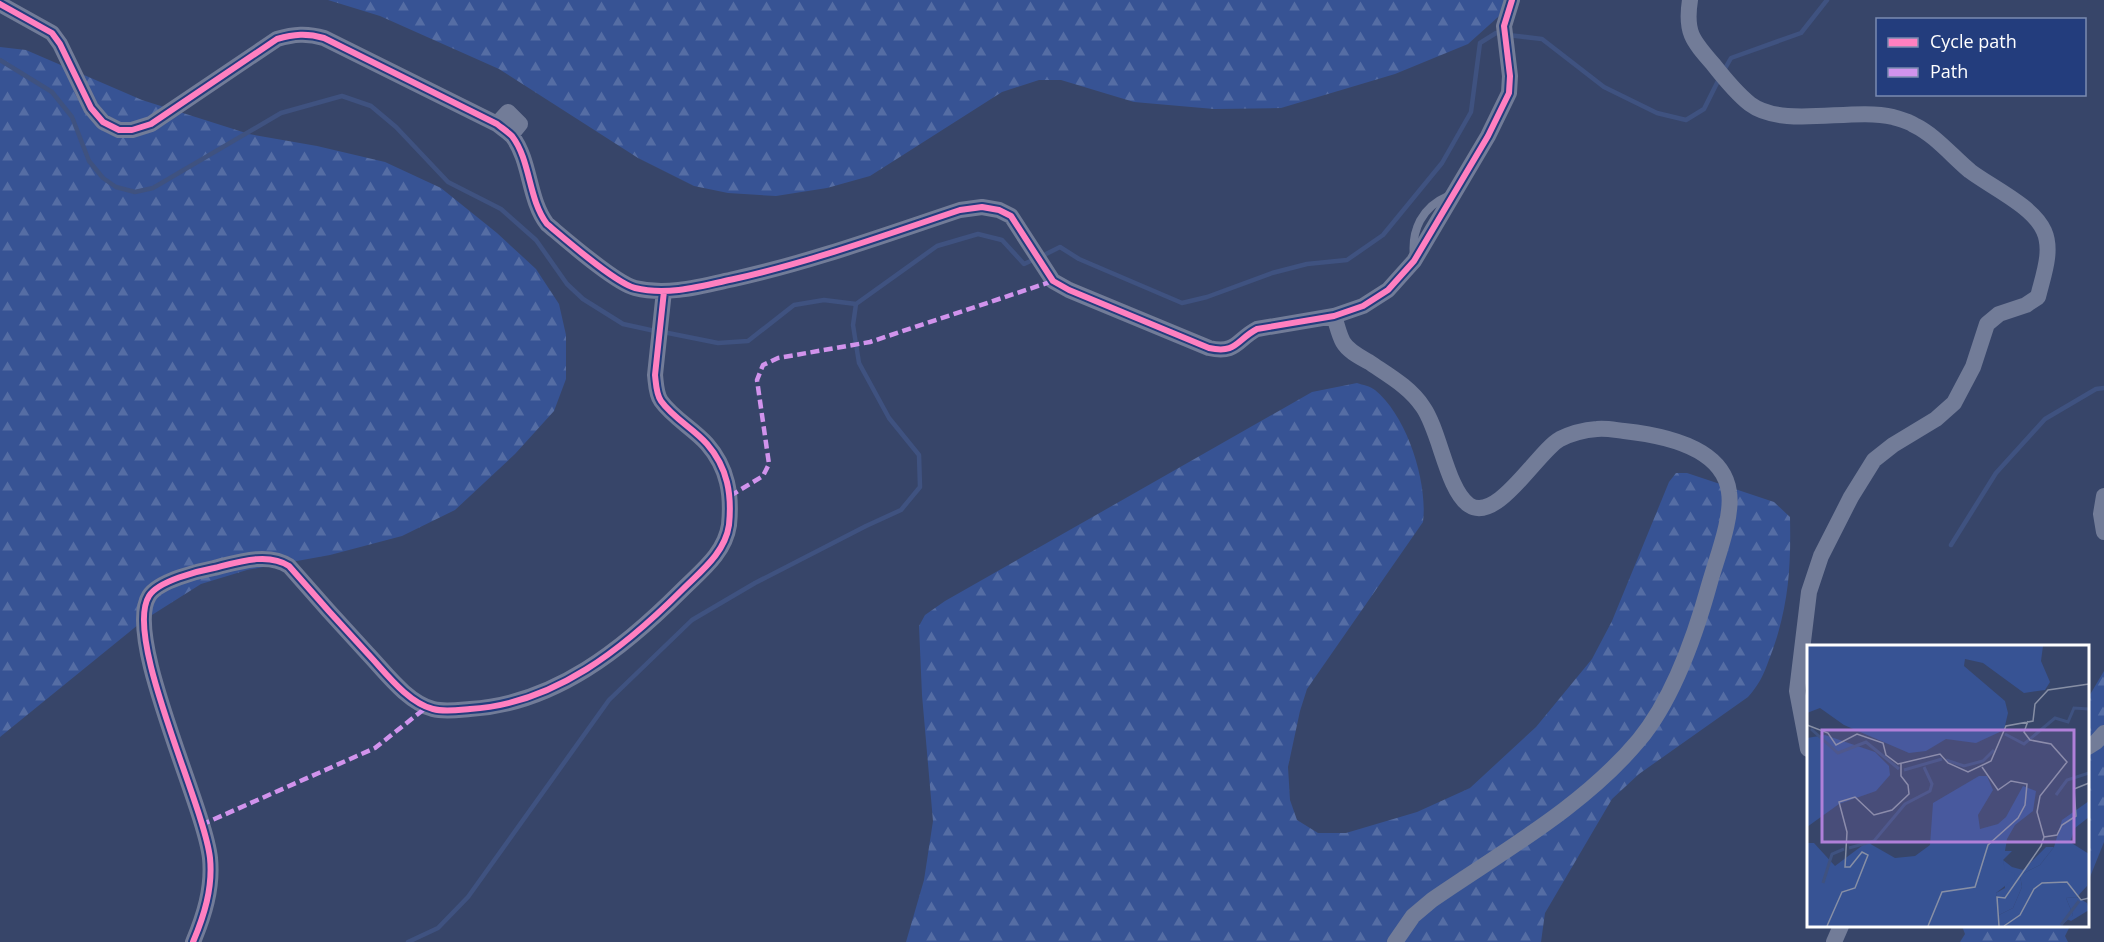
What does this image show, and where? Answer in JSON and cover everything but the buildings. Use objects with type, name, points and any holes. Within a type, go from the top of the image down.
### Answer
[{"type":"street","points":[[0,4],[52,33],[60,44],[91,108],[103,122],[119,130],[132,130],[151,124],[277,39],[295,34],[309,34],[324,38],[497,124],[508,112],[520,124],[511,135],[518,147],[539,213],[547,224],[618,280],[634,288],[664,291],[690,289],[773,270],[960,210],[982,207],[999,210],[1011,216],[1053,281],[1069,290],[1209,348],[1222,351],[1232,349],[1247,334],[1257,329],[1334,316],[1363,306],[1388,290],[1414,261],[1488,136],[1509,93],[1510,76],[1504,26],[1512,0]]},
{"type":"street","points":[[1690,0],[1687,21],[1691,35],[1704,55],[1751,105],[1771,114],[1812,116],[1862,113],[1892,117],[1914,125],[1939,143],[1970,171],[2028,212],[2043,228],[2048,244],[2038,297],[2026,305],[1999,314],[1987,324],[1973,367],[1954,402],[1936,419],[1893,444],[1874,460],[1851,497],[1821,556],[1809,592],[1797,691],[1807,739]]},
{"type":"street","points":[[193,942],[206,911],[210,859],[157,687],[148,649],[143,617],[150,593],[158,587],[197,572],[242,562],[279,560],[289,566],[396,684],[417,702],[434,709],[485,708],[514,702],[551,689],[585,671],[662,609],[711,562],[726,541],[730,496],[722,466],[708,445],[660,400],[656,388],[655,375],[664,291]]},
{"type":"street","points":[[1334,316],[1344,344],[1401,384],[1423,406],[1434,427],[1450,474],[1459,493],[1469,505],[1480,509],[1497,503],[1544,451],[1559,440],[1581,431],[1600,428],[1669,439],[1692,447],[1725,474],[1730,493],[1726,525],[1698,626],[1666,697],[1640,739],[1604,776],[1564,810],[1432,900],[1413,916],[1395,942]]},
{"type":"street","points":[[2104,496],[2101,514],[2104,532]]},
{"type":"street","points":[[2089,746],[2104,733]]},
{"type":"street","points":[[1834,942],[1841,927]]},
{"type":"green space","points":[[328,0],[1517,0],[1468,44],[1395,74],[1281,108],[1214,109],[1134,102],[1061,80],[1039,80],[1002,92],[870,176],[827,188],[776,196],[728,193],[694,186],[638,158],[499,69],[380,16]]},
{"type":"green space","points":[[0,47],[26,50],[142,100],[249,134],[317,146],[385,162],[441,188],[497,233],[536,269],[559,304],[566,335],[566,379],[554,411],[515,454],[455,510],[402,536],[330,555],[247,570],[201,584],[144,620],[0,737]]},
{"type":"green space","points":[[1357,383],[1373,389],[1386,401],[1406,433],[1422,488],[1423,522],[1307,689],[1288,767],[1290,800],[1297,820],[1318,833],[1346,833],[1417,812],[1470,788],[1536,727],[1592,659],[1612,621],[1669,482],[1676,473],[1687,473],[1774,502],[1790,517],[1789,568],[1783,616],[1766,669],[1753,691],[1748,697],[1639,774],[1612,799],[1545,913],[1541,942],[906,942],[924,880],[933,821],[922,695],[919,626],[925,615],[945,601],[1312,392]]},
{"type":"green space","points":[[2104,671],[2104,842],[2089,880],[2089,696]]},
{"type":"green space","points":[[1962,927],[2070,927],[2065,936],[2068,942],[1960,942],[1965,934]]},
{"type":"waterway","points":[[1723,72],[1731,58],[1801,33],[1827,0]]},
{"type":"waterway","points":[[1042,256],[1060,247],[1079,259],[1182,303],[1207,297],[1272,273],[1307,264],[1347,260],[1383,235],[1442,163],[1471,112],[1480,43],[1496,33],[1500,34]]},
{"type":"waterway","points":[[1508,35],[1542,39],[1604,87],[1657,113],[1686,120],[1704,109],[1719,79]]},
{"type":"waterway","points":[[0,60],[52,92],[72,117],[89,161],[103,178],[116,187],[135,192],[153,188],[281,113],[342,96],[371,106],[396,127],[448,182],[501,209],[536,240],[567,284],[583,299],[623,324],[655,331]]},
{"type":"waterway","points":[[663,332],[718,343],[748,341],[794,305],[824,300],[856,304],[937,246],[978,234],[1002,240],[1024,264],[1035,259]]},
{"type":"waterway","points":[[408,942],[438,928],[468,897],[609,700],[692,620],[755,583],[901,510],[920,487],[919,455],[889,418],[859,363],[853,325],[856,304]]},
{"type":"waterway","points":[[1951,545],[1996,473],[2045,419],[2096,389],[2104,388]]},
{"type":"marked path","points":[[730,496],[763,476],[769,464],[757,380],[763,365],[778,358],[870,342],[1053,281]]},
{"type":"marked path","points":[[201,825],[375,748],[428,706]]},
{"type":"cycle path","points":[[0,4],[52,33],[60,44],[91,108],[103,122],[119,130],[132,130],[151,124],[277,39],[300,35],[324,38],[497,124],[512,136],[523,157],[536,203],[547,224],[603,270],[635,288],[672,291],[734,279],[820,256],[960,210],[982,207],[999,210],[1011,216],[1053,281],[1069,290],[1209,348],[1225,349],[1236,345],[1257,329],[1334,316],[1363,306],[1388,290],[1414,261],[1488,136],[1509,93],[1510,76],[1504,26],[1512,0]]},
{"type":"cycle path","points":[[193,942],[207,902],[210,858],[205,833],[155,683],[147,647],[144,617],[149,596],[169,581],[198,572],[253,560],[281,562],[289,566],[406,694],[423,705],[437,710],[501,705],[531,696],[586,669],[612,652],[660,612],[704,568],[717,553],[727,535],[730,503],[727,482],[720,463],[707,444],[666,407],[657,392],[655,375],[664,291]]}]
